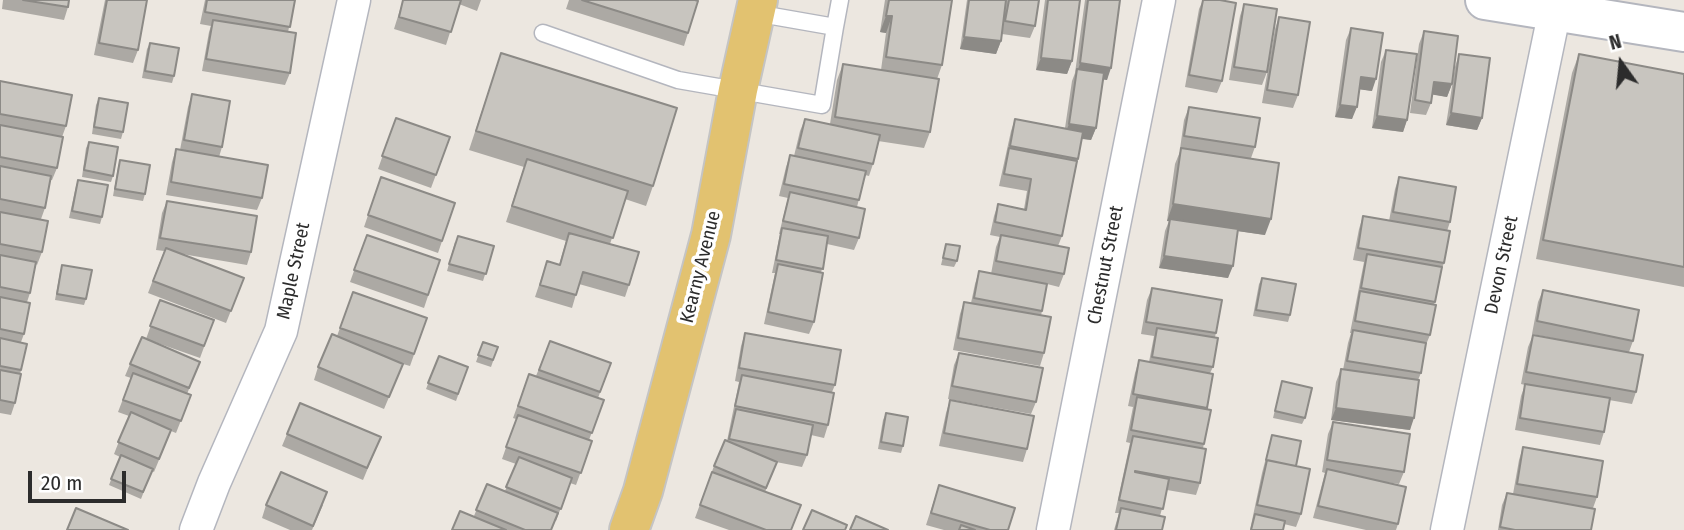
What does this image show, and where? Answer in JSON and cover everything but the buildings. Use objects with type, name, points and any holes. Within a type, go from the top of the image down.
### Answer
[{"type":"main road","name":"Kearny Avenue","points":[[630,530],[643,491],[711,235],[756,7]]},
{"type":"street","name":"Maple Street","points":[[195,530],[281,331],[354,0]]},
{"type":"street","name":"Chestnut Street","points":[[1053,530],[1159,0]]},
{"type":"street","points":[[1485,0],[1556,6],[1684,32]]},
{"type":"street","name":"Devon Street","points":[[1447,530],[1556,6]]},
{"type":"lane","points":[[543,33],[678,80],[822,105],[841,0]]},
{"type":"lane","points":[[756,7],[835,27]]}]
